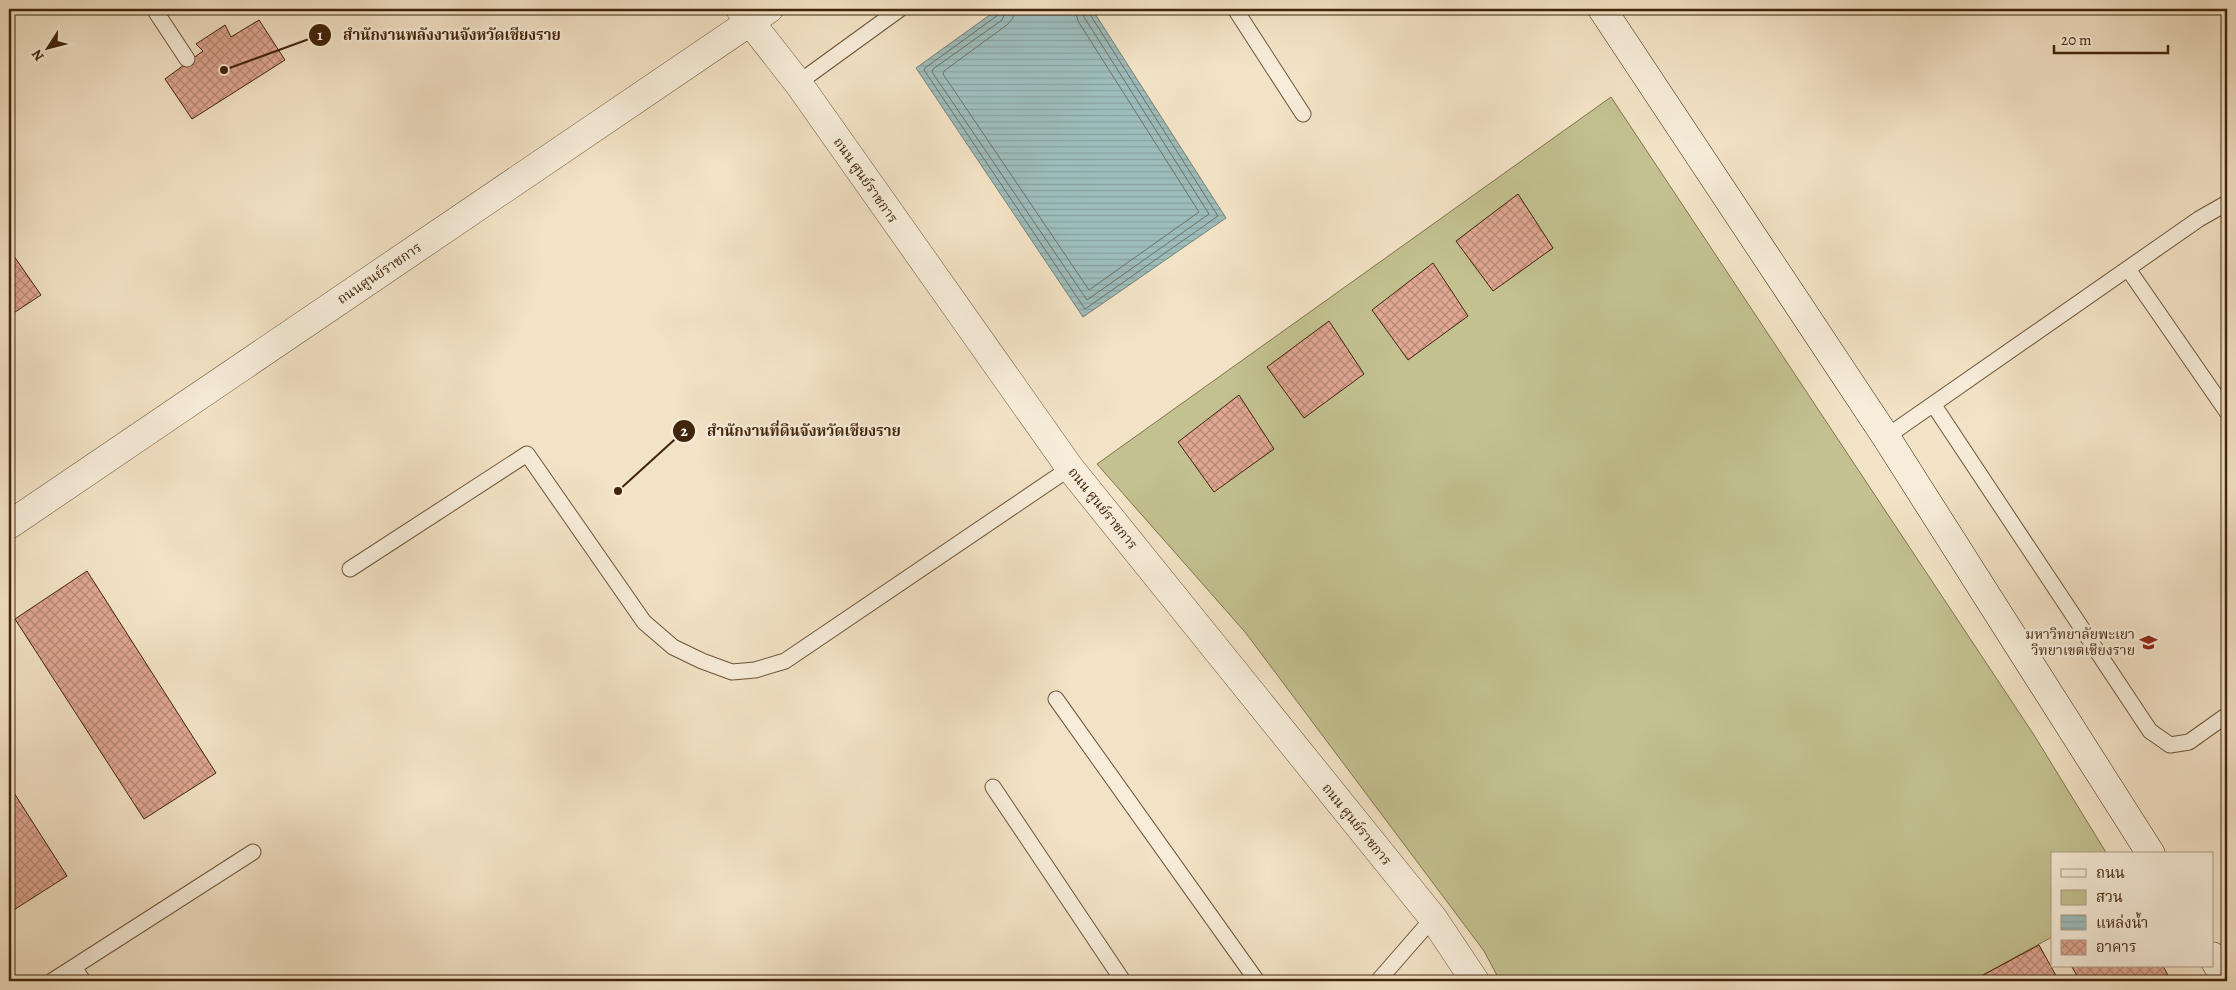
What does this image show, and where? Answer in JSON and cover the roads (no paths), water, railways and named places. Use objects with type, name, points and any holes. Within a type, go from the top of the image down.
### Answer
[{"type":"street","points":[[1602,9],[1886,437],[2150,852]]},
{"type":"street","name":"ถนน ศูนย์ราชการ","points":[[753,13],[798,83],[1070,468],[1433,918],[1475,981]]},
{"type":"street","name":"ถนนศูนย์ราชการ","points":[[9,525],[753,13]]},
{"type":"street","points":[[2214,960],[2226,981]]},
{"type":"lane","points":[[154,9],[187,59]]},
{"type":"lane","points":[[798,83],[900,9]]},
{"type":"lane","points":[[1235,9],[1303,114]]},
{"type":"lane","points":[[1886,437],[2227,202]]},
{"type":"lane","points":[[2128,269],[2227,412]]},
{"type":"lane","points":[[1934,404],[2150,730],[2170,745],[2189,742],[2227,715]]},
{"type":"lane","points":[[350,569],[527,454],[644,622],[673,647],[702,661],[732,672],[755,670],[785,660],[1070,468]]},
{"type":"lane","points":[[1056,699],[1258,981]]},
{"type":"lane","points":[[993,787],[1123,981]]},
{"type":"lane","points":[[52,981],[253,852]]},
{"type":"lane","points":[[1378,981],[1433,918]]},
{"type":"lane","points":[[74,968],[83,981]]},
{"type":"water","points":[[998,9],[1092,9],[1226,218],[1083,317],[916,68]]},
{"type":"place","name":"สำนักงานพลังงานจังหวัดเชียงราย","points":[[224,70]]},
{"type":"place","name":"สำนักงานที่ดินจังหวัดเชียงราย","points":[[618,491]]},
{"type":"place","name":"มหาวิทยาลัยพะเยา วิทยาเขตเชียงราย","points":[[2149,642]]}]
